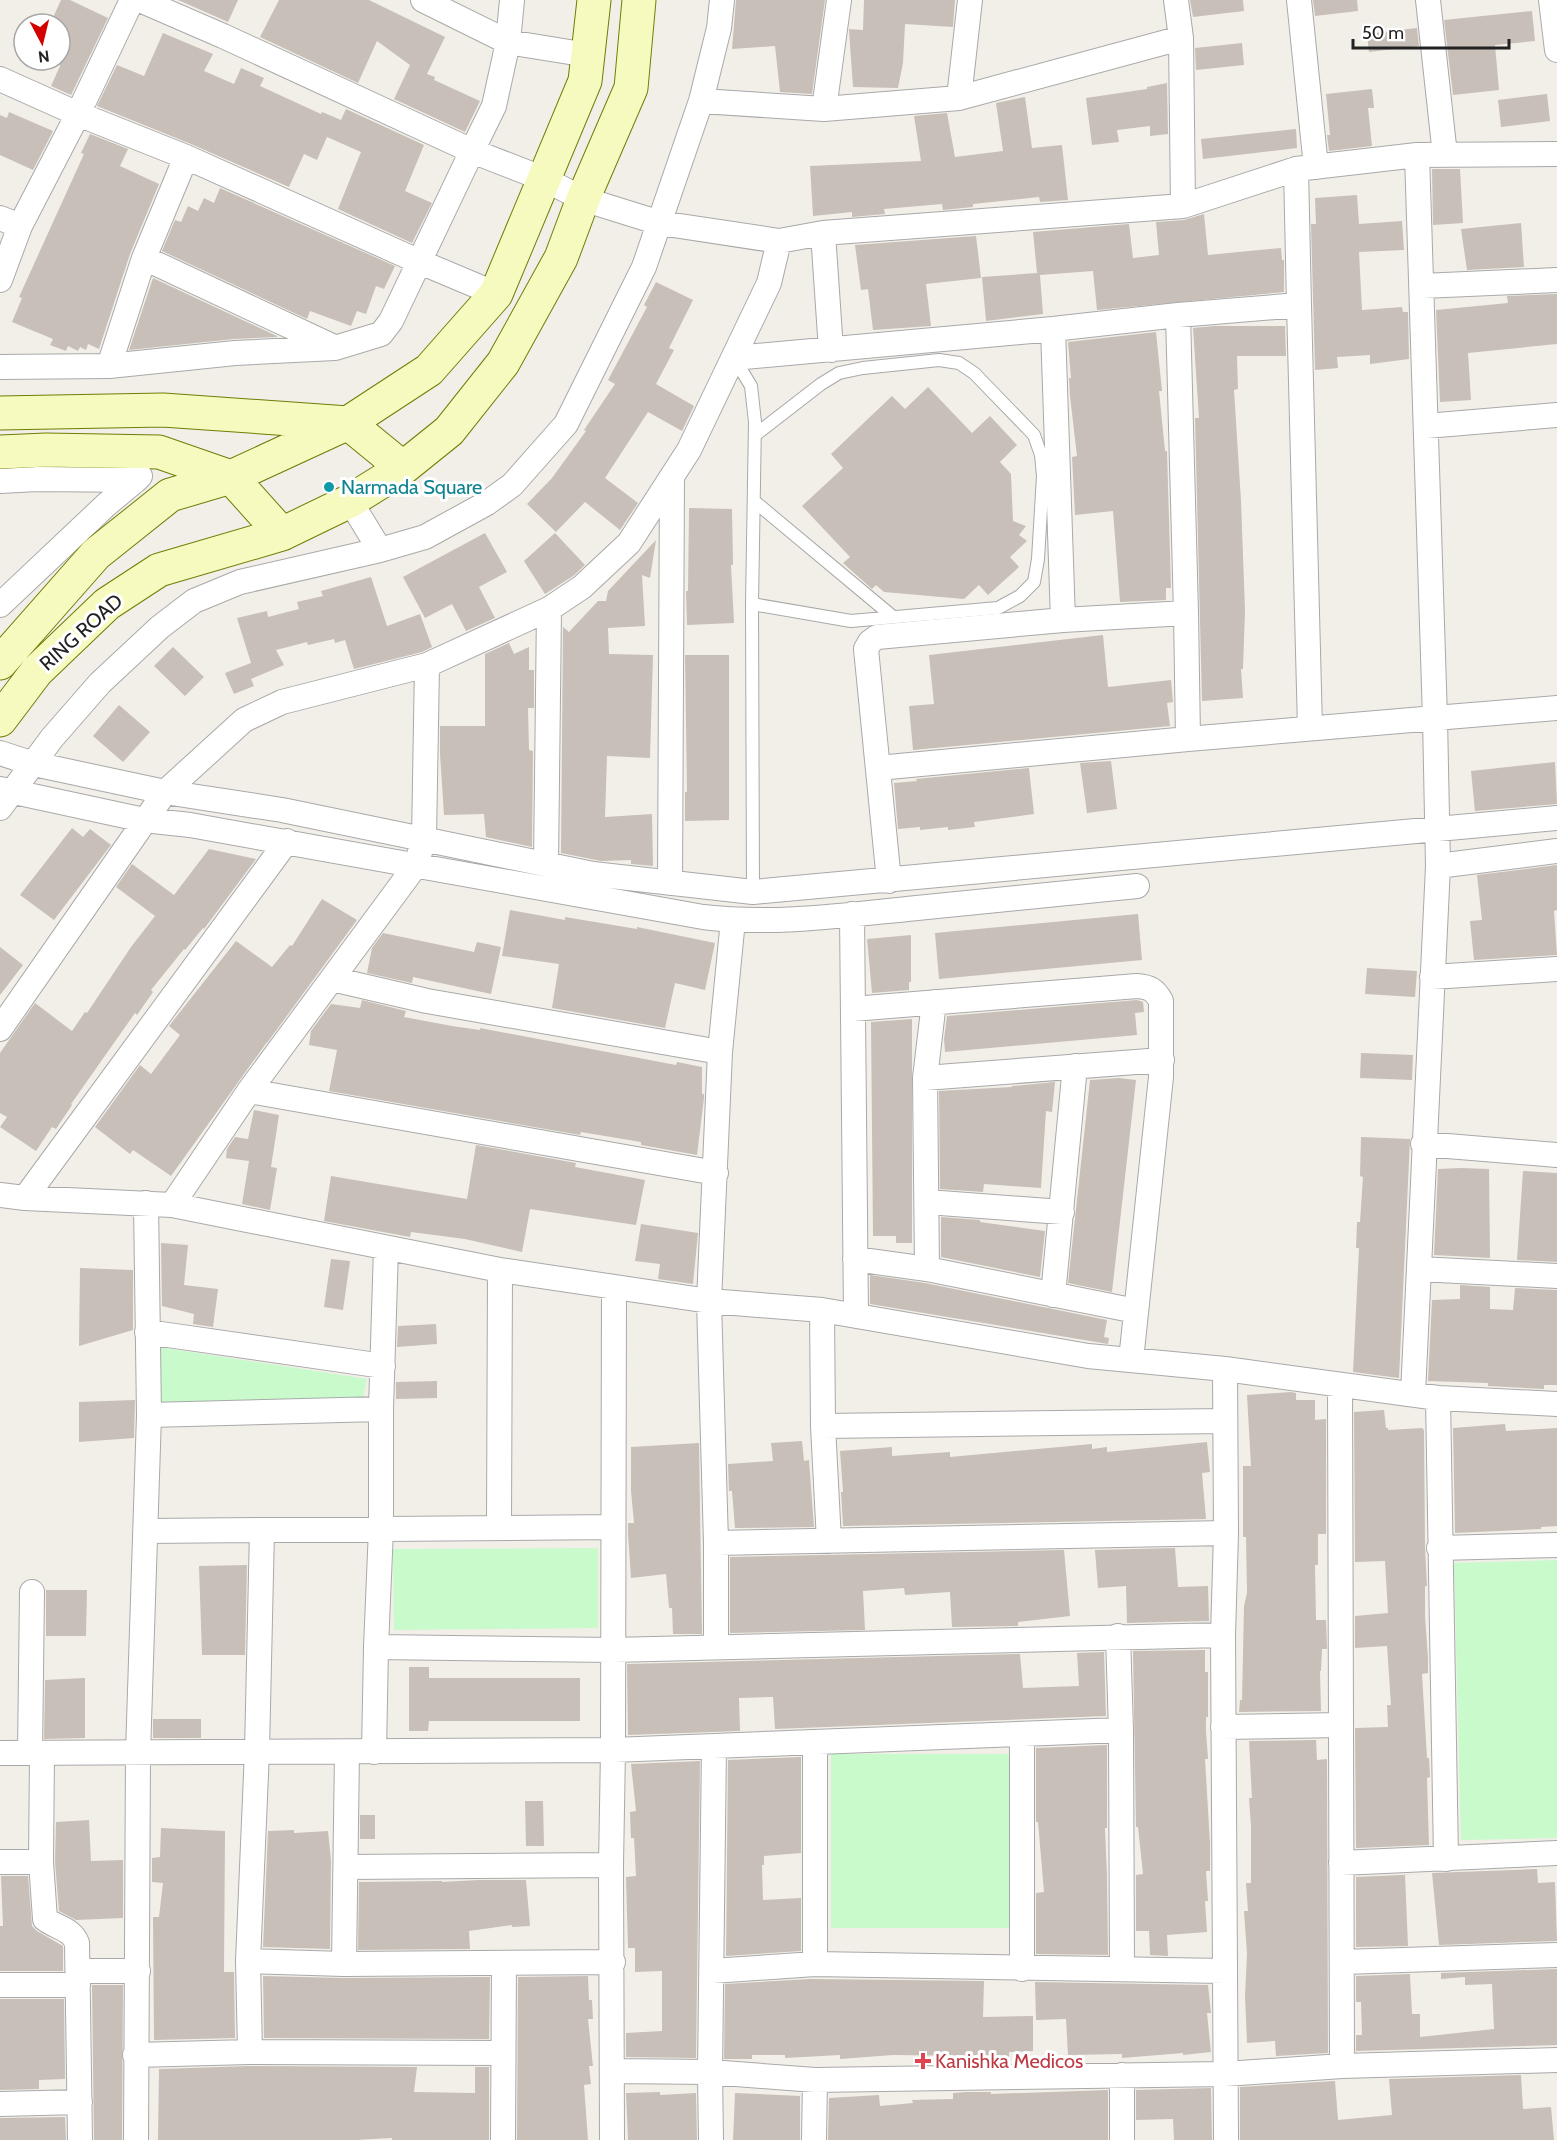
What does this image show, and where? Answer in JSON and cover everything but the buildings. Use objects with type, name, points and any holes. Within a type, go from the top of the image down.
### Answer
[{"type":"main road","name":"RING ROAD","points":[[0,663],[96,554],[170,495],[231,477],[348,423],[429,370],[496,294],[585,81],[594,0]]},
{"type":"main road","name":"RING ROAD","points":[[0,720],[37,671],[107,604],[159,570],[282,534],[350,501],[403,468],[449,431],[503,363],[561,258],[583,199],[631,88],[639,0]]},
{"type":"main road","points":[[0,413],[163,410],[348,423],[403,468]]},
{"type":"main road","points":[[0,452],[46,450],[159,452],[231,477],[282,534]]},
{"type":"street","points":[[0,280],[10,222],[78,114],[132,0]]},
{"type":"street","points":[[140,0],[472,151],[544,179],[583,199],[660,223],[779,241],[823,233],[1183,206],[1306,168],[1417,155],[1557,154]]},
{"type":"street","points":[[423,0],[508,42],[588,55]]},
{"type":"street","points":[[0,367],[109,366],[235,352],[335,348],[381,334],[392,321],[494,106],[508,42],[512,0]]},
{"type":"street","points":[[4,796],[34,764],[52,738],[100,683],[160,627],[194,601],[240,582],[380,550],[425,537],[488,504],[512,485],[533,462],[566,424],[644,267],[701,101],[719,28],[722,0]]},
{"type":"street","points":[[824,109],[839,0]]},
{"type":"street","points":[[959,98],[970,0]]},
{"type":"street","points":[[1176,0],[1181,38],[1183,206]]},
{"type":"street","points":[[1299,0],[1306,168],[1299,305],[1310,728]]},
{"type":"street","points":[[1428,0],[1445,155]]},
{"type":"street","points":[[1551,0],[1557,50]]},
{"type":"street","points":[[701,101],[824,109],[959,98],[1181,38]]},
{"type":"street","points":[[0,79],[78,114],[186,157],[496,294]]},
{"type":"street","points":[[1413,1394],[1438,866],[1417,155]]},
{"type":"street","points":[[109,366],[144,258],[186,157]]},
{"type":"street","points":[[823,233],[831,350]]},
{"type":"street","points":[[0,1029],[165,792],[244,720],[282,702],[427,665],[549,609],[582,586],[629,543],[689,450],[769,283],[779,241]]},
{"type":"street","points":[[144,258],[335,348]]},
{"type":"street","points":[[1422,286],[1557,280]]},
{"type":"street","points":[[734,358],[1299,305]]},
{"type":"street","points":[[1178,315],[1188,739]]},
{"type":"street","points":[[1053,329],[1063,620]]},
{"type":"street","points":[[1426,426],[1557,415]]},
{"type":"street","points":[[0,605],[106,505],[136,480],[159,452]]},
{"type":"street","points":[[670,884],[672,477]]},
{"type":"street","points":[[0,482],[38,479],[136,480]]},
{"type":"street","points":[[350,501],[380,550]]},
{"type":"street","points":[[546,864],[549,609]]},
{"type":"street","points":[[889,881],[866,649],[870,642],[877,637],[1063,620],[1185,613]]},
{"type":"street","points":[[172,1205],[249,1091],[416,865],[424,839],[427,665]]},
{"type":"street","points":[[878,768],[1310,728],[1557,708]]},
{"type":"street","points":[[0,753],[34,764],[165,792],[282,810],[593,874],[753,892],[1557,818]]},
{"type":"street","points":[[4,796],[144,820],[190,825],[733,920],[780,920],[857,914],[1137,886]]},
{"type":"street","points":[[25,1198],[287,842]]},
{"type":"street","points":[[1438,866],[1557,850]]},
{"type":"street","points":[[856,1316],[853,1009],[857,914],[861,883]]},
{"type":"street","points":[[716,1647],[716,1543],[709,1301],[720,1052],[733,920]]},
{"type":"street","points":[[1432,978],[1557,969]]},
{"type":"street","points":[[332,979],[427,1001],[720,1052]]},
{"type":"street","points":[[853,1009],[1137,986],[1148,987],[1156,992],[1161,1001],[1162,1060],[1131,1360]]},
{"type":"street","points":[[927,1269],[925,1078],[933,1002]]},
{"type":"street","points":[[925,1078],[1162,1060]]},
{"type":"street","points":[[1053,1295],[1075,1066]]},
{"type":"street","points":[[249,1091],[716,1173]]},
{"type":"street","points":[[1424,1144],[1557,1155]]},
{"type":"street","points":[[0,1195],[172,1205],[500,1270],[709,1301],[822,1310],[1088,1356],[1225,1369],[1438,1398],[1557,1404]]},
{"type":"street","points":[[927,1202],[1062,1212]]},
{"type":"street","points":[[136,2140],[138,1753],[149,1415],[146,1203]]},
{"type":"street","points":[[374,1752],[386,1248]]},
{"type":"street","points":[[855,1259],[927,1269],[1136,1311]]},
{"type":"street","points":[[1419,1269],[1557,1276]]},
{"type":"street","points":[[499,1528],[500,1270]]},
{"type":"street","points":[[612,2140],[614,1287]]},
{"type":"street","points":[[822,1310],[823,1426],[829,1541]]},
{"type":"street","points":[[147,1332],[383,1366]]},
{"type":"street","points":[[1225,1369],[1226,1533],[1223,1726],[1226,2140]]},
{"type":"street","points":[[1340,1386],[1342,2066]]},
{"type":"street","points":[[1438,1398],[1446,1859]]},
{"type":"street","points":[[149,1415],[381,1409]]},
{"type":"street","points":[[823,1426],[1225,1421]]},
{"type":"street","points":[[147,1531],[614,1527]]},
{"type":"street","points":[[250,2052],[248,1960],[262,1530]]},
{"type":"street","points":[[716,1543],[1226,1533]]},
{"type":"street","points":[[1439,1548],[1557,1545]]},
{"type":"street","points":[[32,1592],[43,1908],[45,1919],[71,1932],[77,1943],[80,2140]]},
{"type":"street","points":[[376,1647],[613,1650],[1223,1635]]},
{"type":"street","points":[[1118,1636],[1121,1730],[1122,1968]]},
{"type":"street","points":[[1223,1726],[1341,1725]]},
{"type":"street","points":[[0,1753],[613,1750],[1121,1730]]},
{"type":"street","points":[[1022,1734],[1022,1969]]},
{"type":"street","points":[[815,1742],[815,1964]]},
{"type":"street","points":[[711,2140],[714,1746]]},
{"type":"street","points":[[344,1964],[347,1752]]},
{"type":"street","points":[[1341,1863],[1557,1853]]},
{"type":"street","points":[[0,1862],[41,1862]]},
{"type":"street","points":[[346,1867],[611,1865]]},
{"type":"street","points":[[1342,1962],[1557,1955]]},
{"type":"street","points":[[248,1960],[344,1964],[613,1962]]},
{"type":"street","points":[[503,2140],[504,1963]]},
{"type":"street","points":[[712,1971],[815,1964],[1225,1971]]},
{"type":"street","points":[[0,1985],[138,1971]]},
{"type":"street","points":[[135,2055],[250,2052],[503,2053]]},
{"type":"street","points":[[613,2071],[710,2072],[815,2080],[1225,2074],[1342,2066],[1557,2060]]},
{"type":"street","points":[[1122,2075],[1122,2140]]},
{"type":"street","points":[[814,2140],[815,2080]]},
{"type":"street","points":[[0,2104],[80,2102]]},
{"type":"lane","points":[[734,358],[751,386],[754,435],[753,892]]},
{"type":"lane","points":[[752,604],[851,621],[998,608],[1020,596],[1034,582],[1038,559],[1043,476],[1041,455],[1034,435],[974,373],[959,363],[939,360],[863,368],[839,373],[754,435]]},
{"type":"lane","points":[[754,501],[892,616]]},
{"type":"green space","points":[[159,1347],[367,1379],[362,1402],[160,1404]]},
{"type":"green space","points":[[598,1548],[598,1628],[394,1630],[393,1549]]},
{"type":"green space","points":[[1557,1560],[1557,1838],[1461,1840],[1454,1563]]},
{"type":"green space","points":[[831,1754],[1013,1754],[1012,1928],[831,1928]]},
{"type":"place","name":"Narmada Square","points":[[329,487]]},
{"type":"place","name":"Kanishka Medicos","points":[[923,2061]]}]
